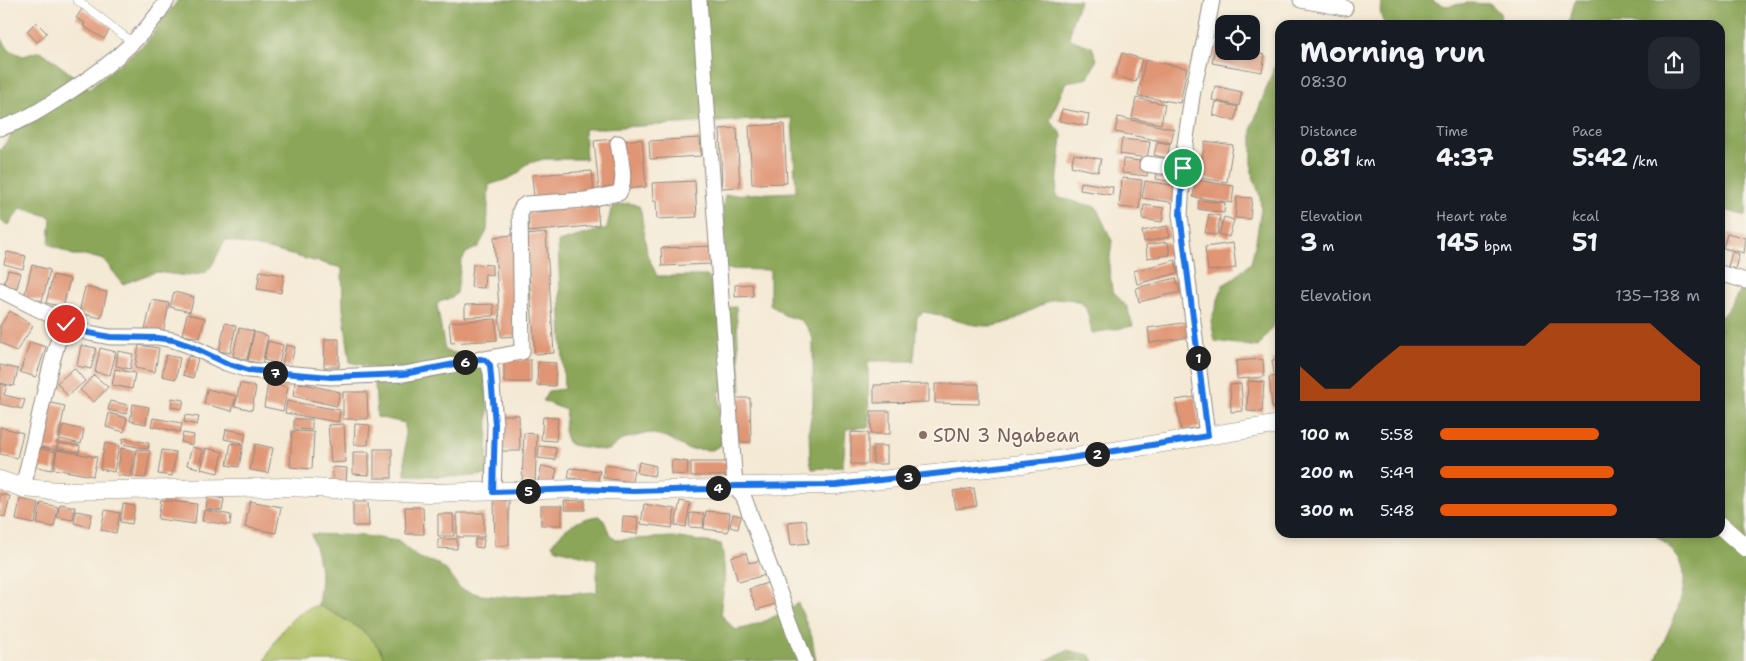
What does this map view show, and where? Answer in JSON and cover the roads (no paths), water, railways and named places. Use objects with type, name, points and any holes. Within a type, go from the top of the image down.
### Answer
[{"type":"street","points":[[0,128],[29,118],[81,84],[116,58],[159,15],[168,0]]},
{"type":"street","points":[[699,0],[735,486],[744,498],[806,661]]},
{"type":"street","points":[[1208,436],[1180,214],[1183,168],[1193,90],[1212,0]]},
{"type":"street","points":[[1301,0],[1345,8]]},
{"type":"street","points":[[0,290],[66,324],[89,333],[110,337],[173,340],[226,363],[248,370],[331,377],[404,374],[522,352],[520,212],[522,207],[526,204],[584,200],[619,193],[622,188],[622,180],[618,143]]},
{"type":"street","points":[[1147,164],[1183,168]]},
{"type":"street","points":[[1725,275],[1746,281]]},
{"type":"street","points":[[23,488],[50,369],[57,344],[66,324]]},
{"type":"street","points":[[480,359],[488,362],[491,372],[495,424],[493,492]]},
{"type":"street","points":[[0,480],[23,488],[59,492],[287,487],[429,493],[578,489],[633,491],[710,489],[735,486],[846,484],[1058,460],[1275,425]]},
{"type":"street","points":[[1725,530],[1746,548]]},
{"type":"lane","points":[[77,0],[132,42]]},
{"type":"place","name":"SDN 3 Ngabean","points":[[923,435]]}]
